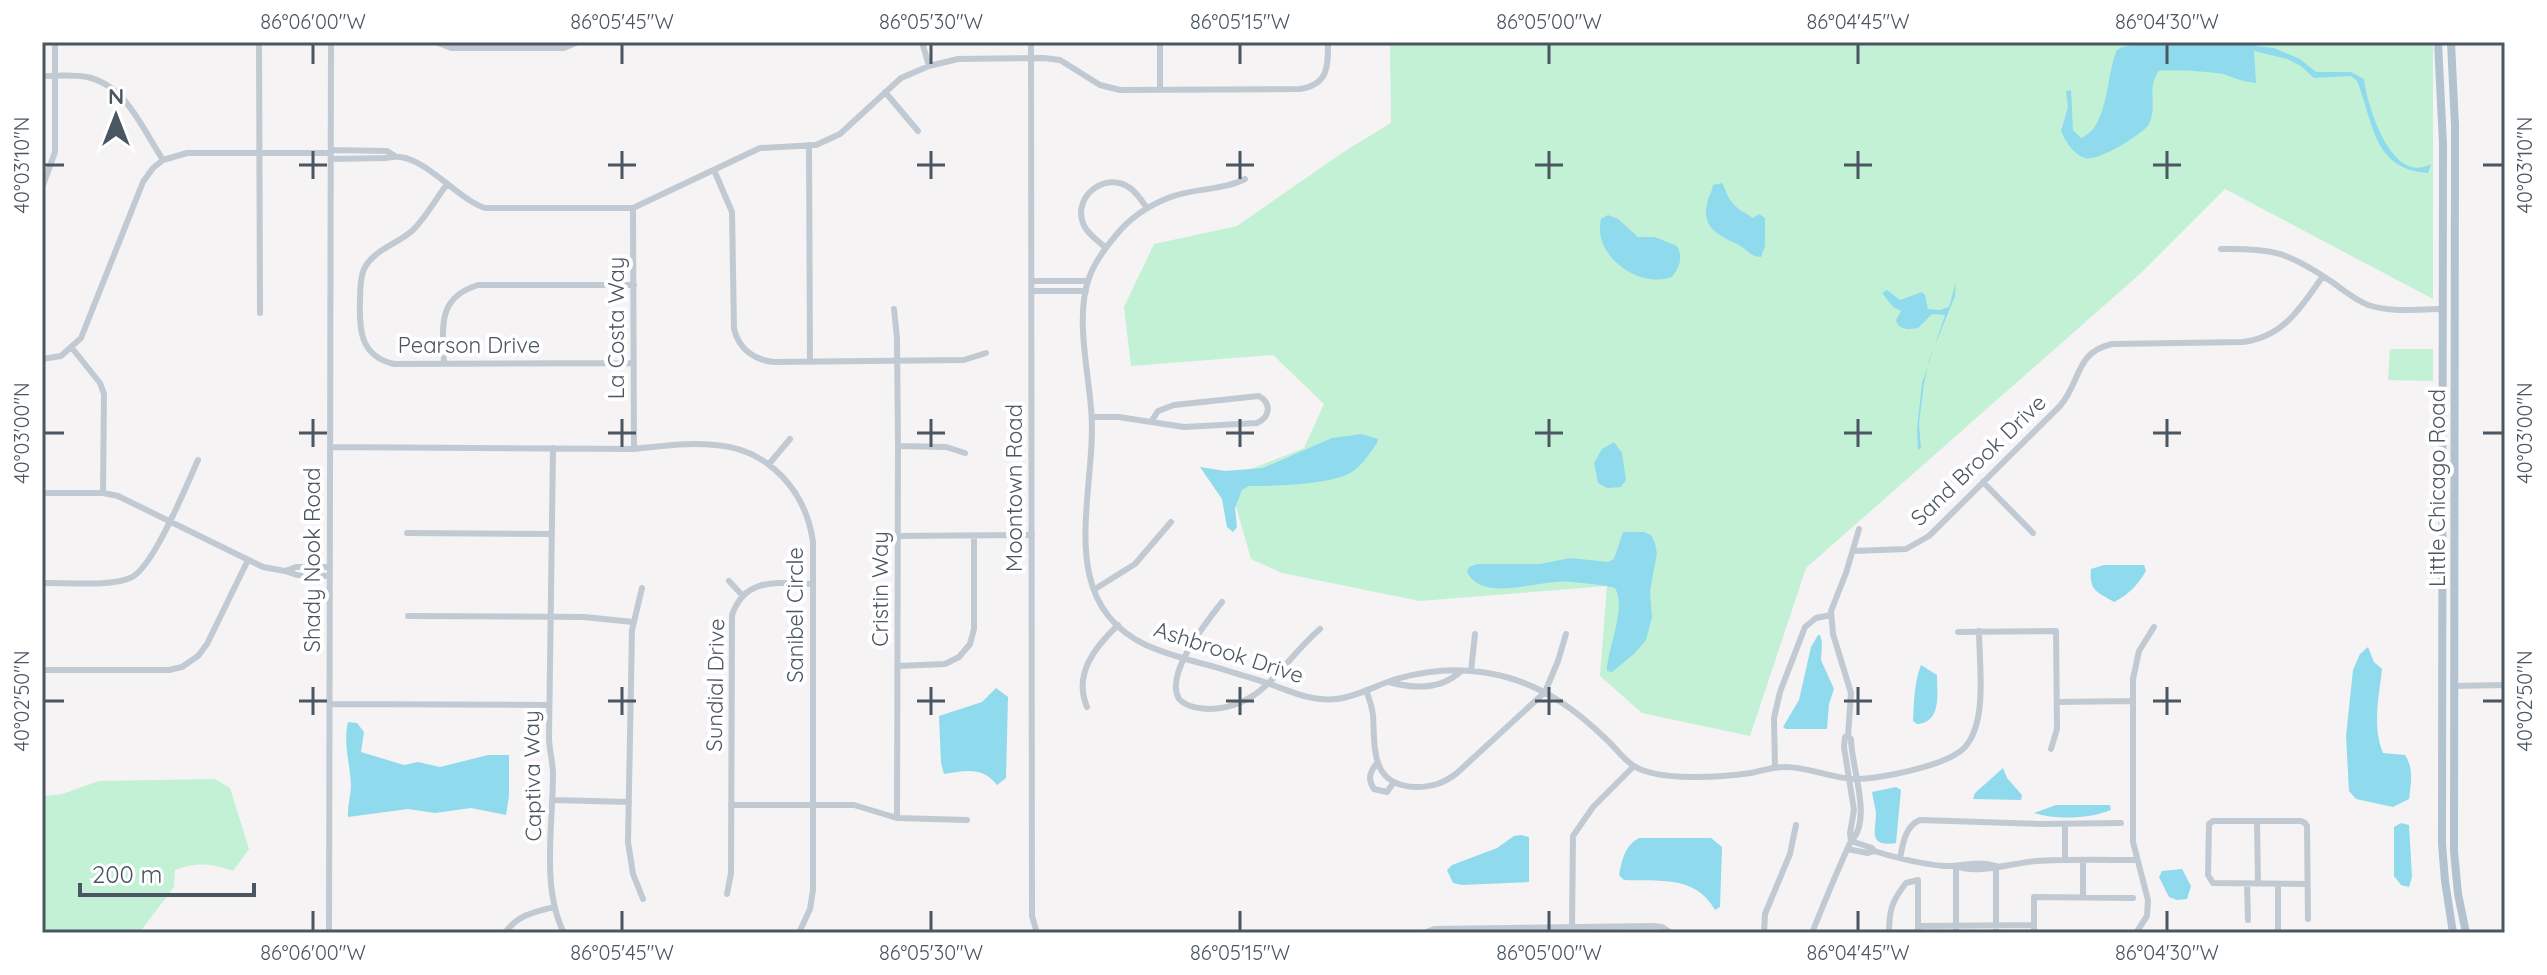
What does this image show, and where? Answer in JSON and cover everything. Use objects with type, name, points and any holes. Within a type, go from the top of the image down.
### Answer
[{"type":"main road","name":"Little Chicago Road","points":[[2438,42],[2443,120],[2442,833],[2453,933]]},
{"type":"main road","name":"Little Chicago Road","points":[[2451,42],[2455,126],[2454,851],[2466,933]]},
{"type":"street","points":[[42,188],[55,152],[55,42]]},
{"type":"street","points":[[259,42],[260,313]]},
{"type":"street","name":"Shady Nook Road","points":[[329,933],[331,42]]},
{"type":"street","points":[[436,42],[451,48],[564,48],[578,42]]},
{"type":"street","points":[[922,42],[929,66]]},
{"type":"street","name":"Moontown Road","points":[[1031,42],[1032,916],[1037,933]]},
{"type":"street","points":[[1160,42],[1160,90]]},
{"type":"street","points":[[42,359],[61,356],[81,338],[143,182],[163,160],[187,153],[395,156],[415,162],[475,205],[485,208],[633,208],[760,148],[824,142],[840,134],[901,78],[929,66],[958,59],[1060,60],[1113,90],[1300,89],[1311,87],[1326,72],[1328,42]]},
{"type":"street","points":[[42,76],[88,77],[110,86],[126,102],[163,160]]},
{"type":"street","points":[[885,92],[918,131]]},
{"type":"street","points":[[809,145],[810,361]]},
{"type":"street","points":[[714,170],[732,212],[734,323],[738,340],[752,356],[766,361],[898,360],[970,359],[986,353]]},
{"type":"street","name":"Ashbrook Drive","points":[[1245,179],[1231,185],[1179,194],[1147,208],[1123,226],[1105,247],[1088,281],[1084,330],[1094,438],[1084,538],[1086,560],[1095,589],[1107,613],[1118,625],[1145,645],[1321,700],[1340,699],[1425,673],[1471,671],[1510,678],[1545,692],[1583,717],[1634,766],[1655,774],[1678,777],[1800,768],[1852,779]]},
{"type":"street","points":[[1105,247],[1089,233],[1083,221],[1082,204],[1091,190],[1107,183],[1122,184],[1132,189],[1147,208]]},
{"type":"street","name":"Pearson Drive","points":[[447,184],[413,229],[378,252],[364,269],[360,285],[359,323],[371,353],[382,361],[394,364],[634,363]]},
{"type":"street","name":"La Costa Way","points":[[633,208],[634,449]]},
{"type":"street","points":[[2221,249],[2261,249],[2300,260],[2372,307],[2443,309]]},
{"type":"street","name":"Sand Brook Drive","points":[[1853,551],[1897,551],[1929,536],[2060,406],[2081,364],[2097,349],[2112,344],[2252,341],[2285,326],[2323,276]]},
{"type":"street","points":[[1032,281],[1088,281]]},
{"type":"street","points":[[444,364],[443,318],[455,297],[464,290],[478,285],[634,285]]},
{"type":"street","points":[[1032,291],[1086,291]]},
{"type":"street","name":"Cristin Way","points":[[894,309],[898,360],[897,818]]},
{"type":"street","points":[[72,348],[100,383],[104,394],[103,493]]},
{"type":"street","points":[[1092,417],[1119,417],[1151,422],[1184,427],[1257,423],[1265,418],[1268,408],[1267,402],[1259,396],[1174,405],[1158,411],[1151,422]]},
{"type":"street","points":[[769,464],[790,439]]},
{"type":"street","name":"Sanibel Circle","points":[[330,447],[634,449],[666,444],[717,445],[737,449],[769,464],[793,489],[807,514],[813,542],[813,890],[810,909],[799,933]]},
{"type":"street","points":[[898,446],[946,447],[965,453]]},
{"type":"street","name":"Captiva Way","points":[[553,448],[549,705],[551,886],[554,907],[564,933]]},
{"type":"street","points":[[42,583],[115,582],[139,573],[153,555],[198,460]]},
{"type":"street","points":[[1983,482],[2033,533]]},
{"type":"street","points":[[42,493],[103,493],[118,496],[263,567],[297,575],[330,576]]},
{"type":"street","points":[[1095,589],[1135,564],[1171,522]]},
{"type":"street","points":[[1812,933],[1851,841],[1854,810],[1852,779],[1844,747],[1845,737],[1848,736],[1851,693],[1833,634],[1831,615],[1859,529]]},
{"type":"street","points":[[407,533],[552,534]]},
{"type":"street","points":[[898,536],[1032,535]]},
{"type":"street","points":[[898,666],[945,664],[959,657],[970,644],[974,629],[974,536]]},
{"type":"street","points":[[42,670],[150,671],[182,667],[198,656],[207,644],[248,560]]},
{"type":"street","points":[[285,571],[296,567],[330,567]]},
{"type":"street","points":[[729,581],[742,595]]},
{"type":"street","name":"Sundial Drive","points":[[727,894],[731,873],[731,624],[734,608],[742,595],[765,584],[813,584]]},
{"type":"street","points":[[642,588],[633,622],[629,802],[630,859],[643,899]]},
{"type":"street","points":[[1222,602],[1205,625],[1177,676],[1175,688],[1179,699],[1192,707],[1216,709],[1252,699],[1320,629]]},
{"type":"street","points":[[1775,768],[1774,718],[1780,692],[1805,627],[1816,618],[1831,615]]},
{"type":"street","points":[[408,616],[551,617],[633,622]]},
{"type":"street","points":[[1087,707],[1082,693],[1084,673],[1095,649],[1118,625]]},
{"type":"street","points":[[2136,933],[2148,910],[2146,887],[2133,842],[2133,701],[2136,660],[2154,627]]},
{"type":"street","points":[[1852,779],[1929,766],[1956,756],[1965,747],[1979,718],[1979,631]]},
{"type":"street","points":[[1958,632],[2056,631],[2057,729],[2051,749]]},
{"type":"street","points":[[1471,671],[1475,634]]},
{"type":"street","points":[[1366,690],[1373,712],[1377,763],[1383,773],[1394,782],[1409,787],[1426,787],[1447,780],[1545,692],[1566,634]]},
{"type":"street","points":[[1389,682],[1407,687],[1432,685],[1452,680],[1461,671]]},
{"type":"street","points":[[2454,686],[2505,685]]},
{"type":"street","points":[[2057,702],[2133,701]]},
{"type":"street","points":[[330,704],[549,705]]},
{"type":"street","points":[[1377,763],[1370,777],[1374,789],[1387,792],[1394,782]]},
{"type":"street","points":[[1572,927],[1573,836],[1593,807],[1634,766]]},
{"type":"street","points":[[552,800],[629,802]]},
{"type":"street","points":[[731,805],[862,805],[897,818],[967,820]]},
{"type":"street","points":[[1900,858],[1909,828],[1920,820],[2121,823]]},
{"type":"street","points":[[2257,821],[2258,884]]},
{"type":"street","points":[[2307,884],[2210,882],[2210,822],[2305,823],[2307,884],[2308,919]]},
{"type":"street","points":[[2065,824],[2065,860]]},
{"type":"street","points":[[1764,933],[1765,914],[1790,854],[1796,825]]},
{"type":"street","points":[[1851,841],[1874,851],[1919,863],[1982,869],[2065,860],[2136,860]]},
{"type":"street","points":[[1847,849],[1868,853],[1874,851]]},
{"type":"street","points":[[2083,860],[2083,897]]},
{"type":"street","points":[[1956,866],[1957,929]]},
{"type":"street","points":[[1996,866],[1996,929]]},
{"type":"street","points":[[1889,933],[1891,905],[1906,883],[1918,880],[1918,929],[2034,929],[2034,897],[2133,898]]},
{"type":"street","points":[[2247,884],[2248,920]]},
{"type":"street","points":[[2278,884],[2278,933]]},
{"type":"street","points":[[505,933],[513,922],[524,915],[554,907]]},
{"type":"street","points":[[1424,933],[1434,929],[1572,927],[1659,927],[1671,932]]},
{"type":"green space","points":[[1390,42],[2433,42],[2433,299],[2225,189],[2141,273],[1806,568],[1750,736],[1642,713],[1600,676],[1607,586],[1420,601],[1282,573],[1251,559],[1228,478],[1304,448],[1324,404],[1273,355],[1131,366],[1124,307],[1154,244],[1237,226],[1391,123]]},
{"type":"green space","points":[[2390,349],[2433,349],[2433,381],[2388,380]]},
{"type":"green space","points":[[215,779],[230,788],[249,849],[233,871],[204,864],[175,870],[174,887],[139,933],[42,933],[42,796],[62,794],[99,781]]},
{"type":"water","points":[[2146,42],[2256,42],[2256,46],[2274,48],[2300,59],[2316,72],[2351,72],[2364,79],[2376,124],[2393,154],[2404,164],[2417,168],[2431,164],[2428,173],[2410,170],[2386,153],[2372,128],[2357,81],[2351,76],[2314,78],[2287,59],[2254,51],[2256,83],[2214,73],[2159,71],[2153,84],[2153,110],[2149,124],[2130,140],[2100,156],[2085,158],[2077,154],[2061,131],[2068,107],[2066,91],[2071,90],[2073,130],[2081,138],[2090,132],[2102,112],[2117,50]]},
{"type":"water","points":[[1722,183],[1736,207],[1753,218],[1759,214],[1765,218],[1765,246],[1761,257],[1752,255],[1719,235],[1710,226],[1706,213],[1708,201],[1713,185]]},
{"type":"water","points":[[1608,215],[1618,219],[1638,237],[1655,237],[1677,246],[1680,262],[1672,277],[1646,278],[1633,274],[1611,257],[1600,233],[1601,219]]},
{"type":"water","points":[[1956,282],[1955,296],[1934,349],[1945,315],[1932,314],[1918,328],[1904,328],[1896,320],[1901,311],[1893,307],[1882,293],[1887,290],[1900,300],[1922,292],[1928,309],[1940,310],[1949,307]]},
{"type":"water","points":[[1928,366],[1919,424],[1921,448],[1918,450],[1917,429],[1922,383]]},
{"type":"water","points":[[1362,434],[1378,439],[1377,443],[1352,472],[1330,480],[1249,486],[1242,490],[1235,508],[1237,527],[1233,532],[1227,527],[1222,499],[1200,467],[1225,471],[1263,468],[1332,438]]},
{"type":"water","points":[[1614,442],[1622,453],[1626,480],[1621,487],[1607,488],[1598,483],[1594,463],[1602,449]]},
{"type":"water","points":[[1623,532],[1644,532],[1651,535],[1655,543],[1657,553],[1650,591],[1652,617],[1646,640],[1612,672],[1607,671],[1619,607],[1615,588],[1562,582],[1495,588],[1474,581],[1467,572],[1469,567],[1477,564],[1540,564],[1570,558],[1608,562],[1614,559]]},
{"type":"water","points":[[2104,565],[2144,565],[2146,571],[2132,589],[2114,602],[2099,593],[2091,582],[2091,569]]},
{"type":"water","points":[[1818,635],[1822,642],[1821,660],[1834,689],[1827,729],[1786,729],[1783,727],[1799,700],[1811,647]]},
{"type":"water","points":[[2368,647],[2374,662],[2382,669],[2377,722],[2383,753],[2405,755],[2411,771],[2409,799],[2393,807],[2356,799],[2349,791],[2346,736],[2353,670],[2360,654]]},
{"type":"water","points":[[1921,665],[1937,675],[1937,698],[1931,718],[1917,724],[1913,721],[1914,700]]},
{"type":"water","points":[[996,688],[1008,697],[1006,778],[997,785],[979,772],[944,774],[939,716],[982,702]]},
{"type":"water","points":[[348,722],[357,723],[364,732],[361,752],[404,765],[418,762],[440,767],[488,755],[509,755],[506,815],[471,808],[435,813],[408,809],[348,817],[351,785],[346,746]]},
{"type":"water","points":[[2003,768],[2007,778],[2022,795],[2021,800],[1973,799],[1975,793]]},
{"type":"water","points":[[1896,787],[1901,790],[1896,843],[1881,843],[1875,836],[1876,813],[1872,792]]},
{"type":"water","points":[[2056,805],[2110,805],[2111,810],[2072,818],[2034,813]]},
{"type":"water","points":[[2401,823],[2409,825],[2412,877],[2409,887],[2401,885],[2394,876],[2394,827]]},
{"type":"water","points":[[1521,835],[1529,837],[1529,882],[1453,883],[1447,870],[1452,865]]},
{"type":"water","points":[[1639,838],[1711,838],[1722,847],[1720,907],[1715,910],[1707,898],[1686,885],[1624,880],[1619,875],[1623,859],[1630,845]]},
{"type":"water","points":[[2182,869],[2191,886],[2187,899],[2177,900],[2169,897],[2159,877],[2162,871]]}]
